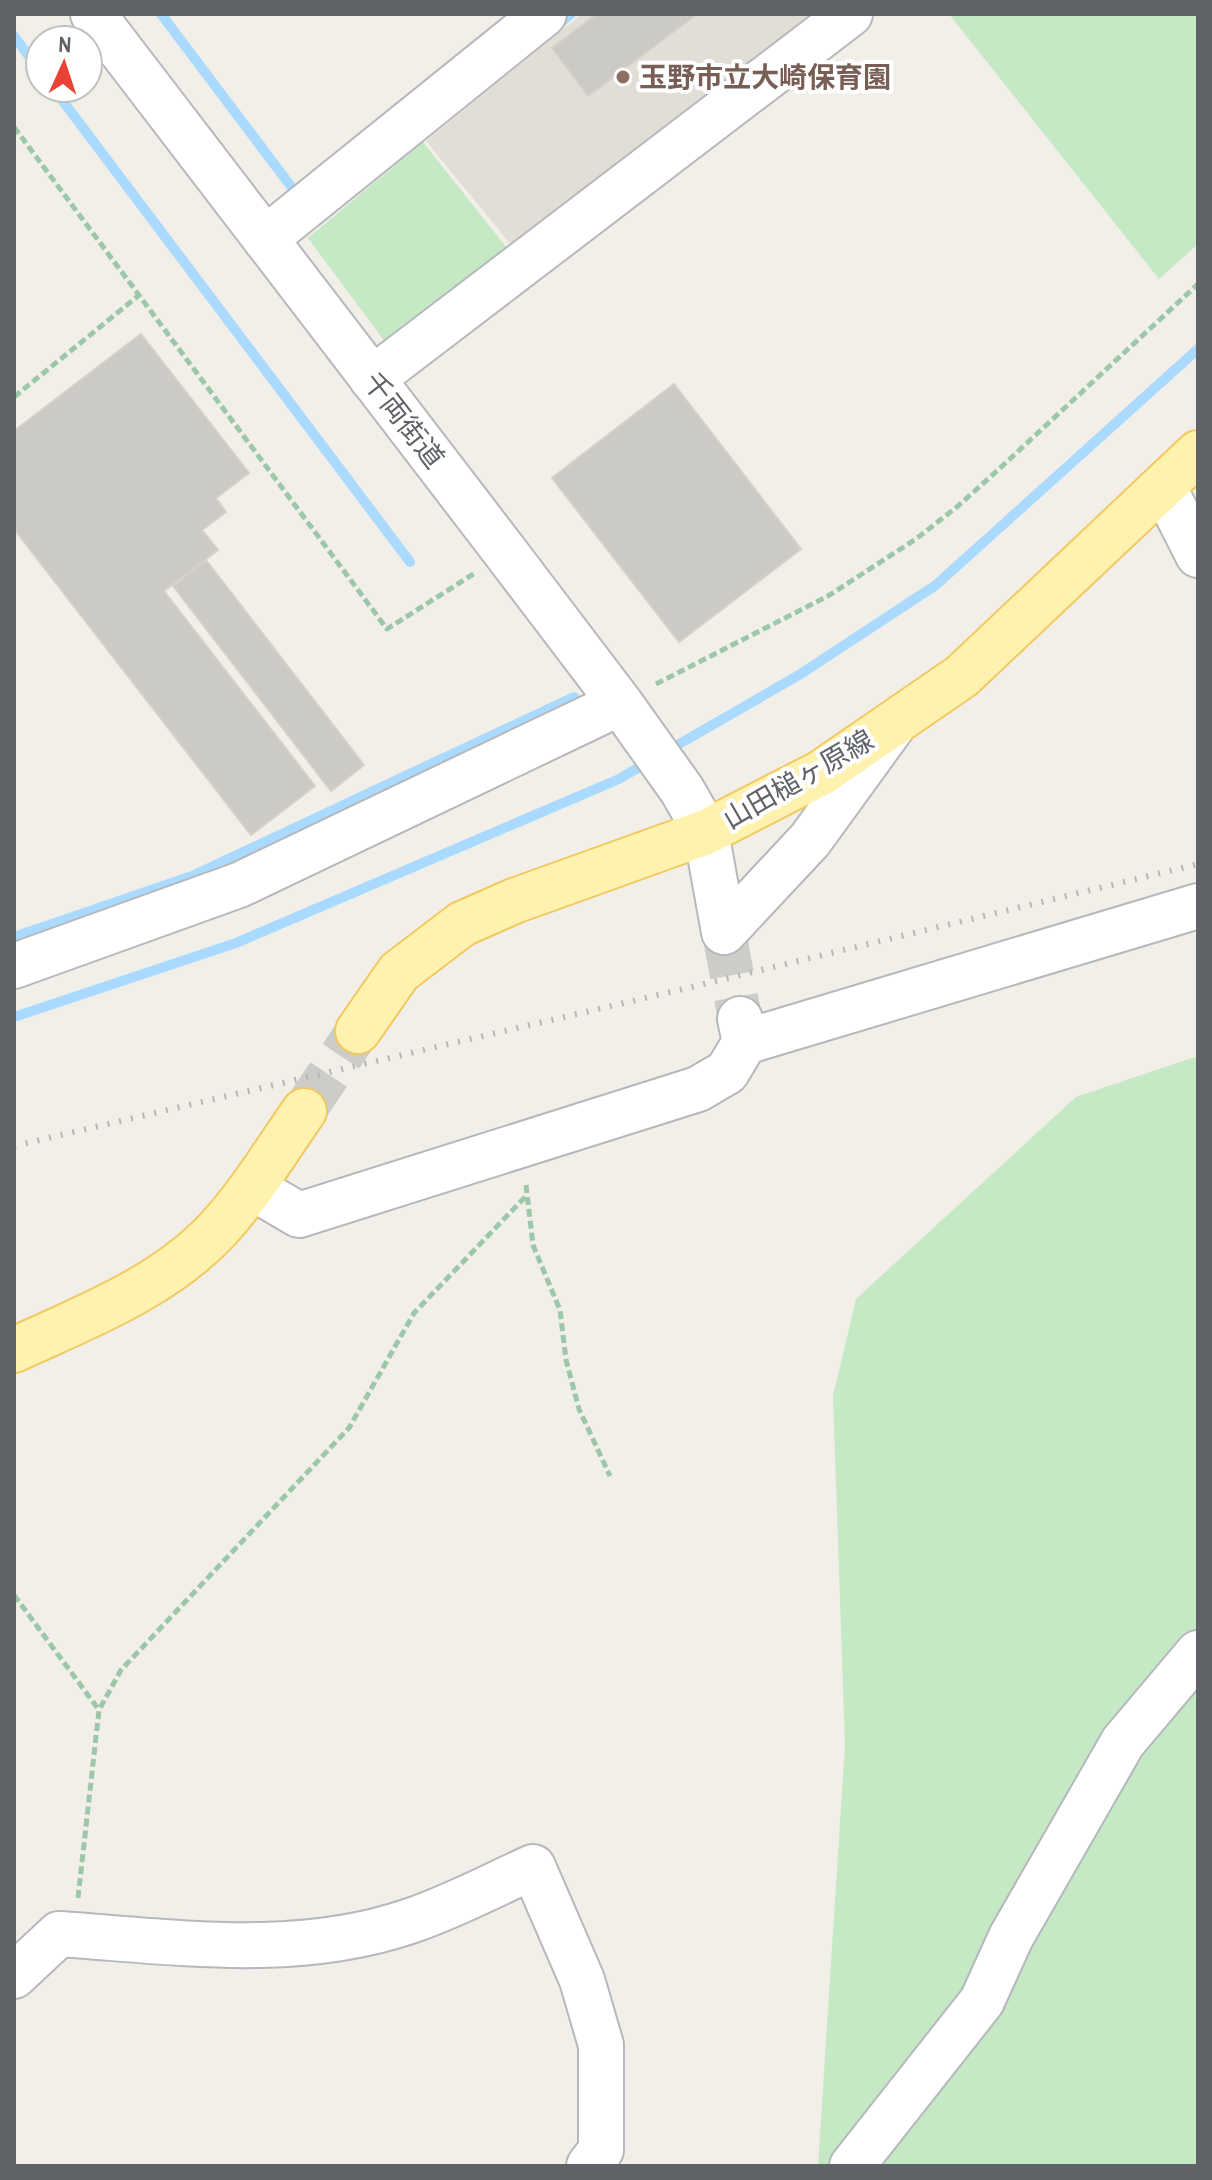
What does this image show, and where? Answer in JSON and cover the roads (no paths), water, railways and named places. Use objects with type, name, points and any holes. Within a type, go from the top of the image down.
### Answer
[{"type":"main road","name":"山田槌ヶ原線","points":[[358,1031],[399,972],[462,924],[514,901],[706,832],[821,773],[897,721],[962,676],[1198,453]]},
{"type":"main road","points":[[14,1350],[127,1298],[171,1269],[216,1231],[253,1188],[304,1111]]},
{"type":"street","name":"千両街道","points":[[93,14],[506,553],[682,790],[706,832],[724,932],[810,840],[897,721]]},
{"type":"street","points":[[265,239],[544,14]]},
{"type":"street","points":[[372,379],[850,14]]},
{"type":"street","points":[[1163,486],[1198,555]]},
{"type":"street","points":[[14,966],[239,885],[626,712]]},
{"type":"street","points":[[253,1188],[299,1215],[698,1089],[727,1072],[743,1030],[1198,906]]},
{"type":"street","points":[[852,2166],[982,2001],[1011,1937],[1123,1742],[1198,1653]]},
{"type":"street","points":[[14,1976],[59,1934],[234,1947],[329,1940],[410,1921],[533,1867],[582,1980],[601,2045],[601,2150],[589,2166]]},
{"type":"waterway","points":[[161,14],[299,197]]},
{"type":"waterway","points":[[554,28],[571,14]]},
{"type":"waterway","points":[[14,36],[24,49]]},
{"type":"waterway","points":[[65,104],[410,562]]},
{"type":"waterway","points":[[667,751],[799,675],[936,585],[1198,349]]},
{"type":"waterway","points":[[14,937],[192,876],[574,697]]},
{"type":"waterway","points":[[14,1017],[236,943],[619,779],[650,761]]},
{"type":"tunnel","points":[[724,932],[740,1019]]},
{"type":"tunnel","points":[[304,1111],[358,1031]]},
{"type":"railway","points":[[14,1146],[1198,864]]},
{"type":"place","name":"玉野市立大崎保育園","points":[[623,77]]}]
